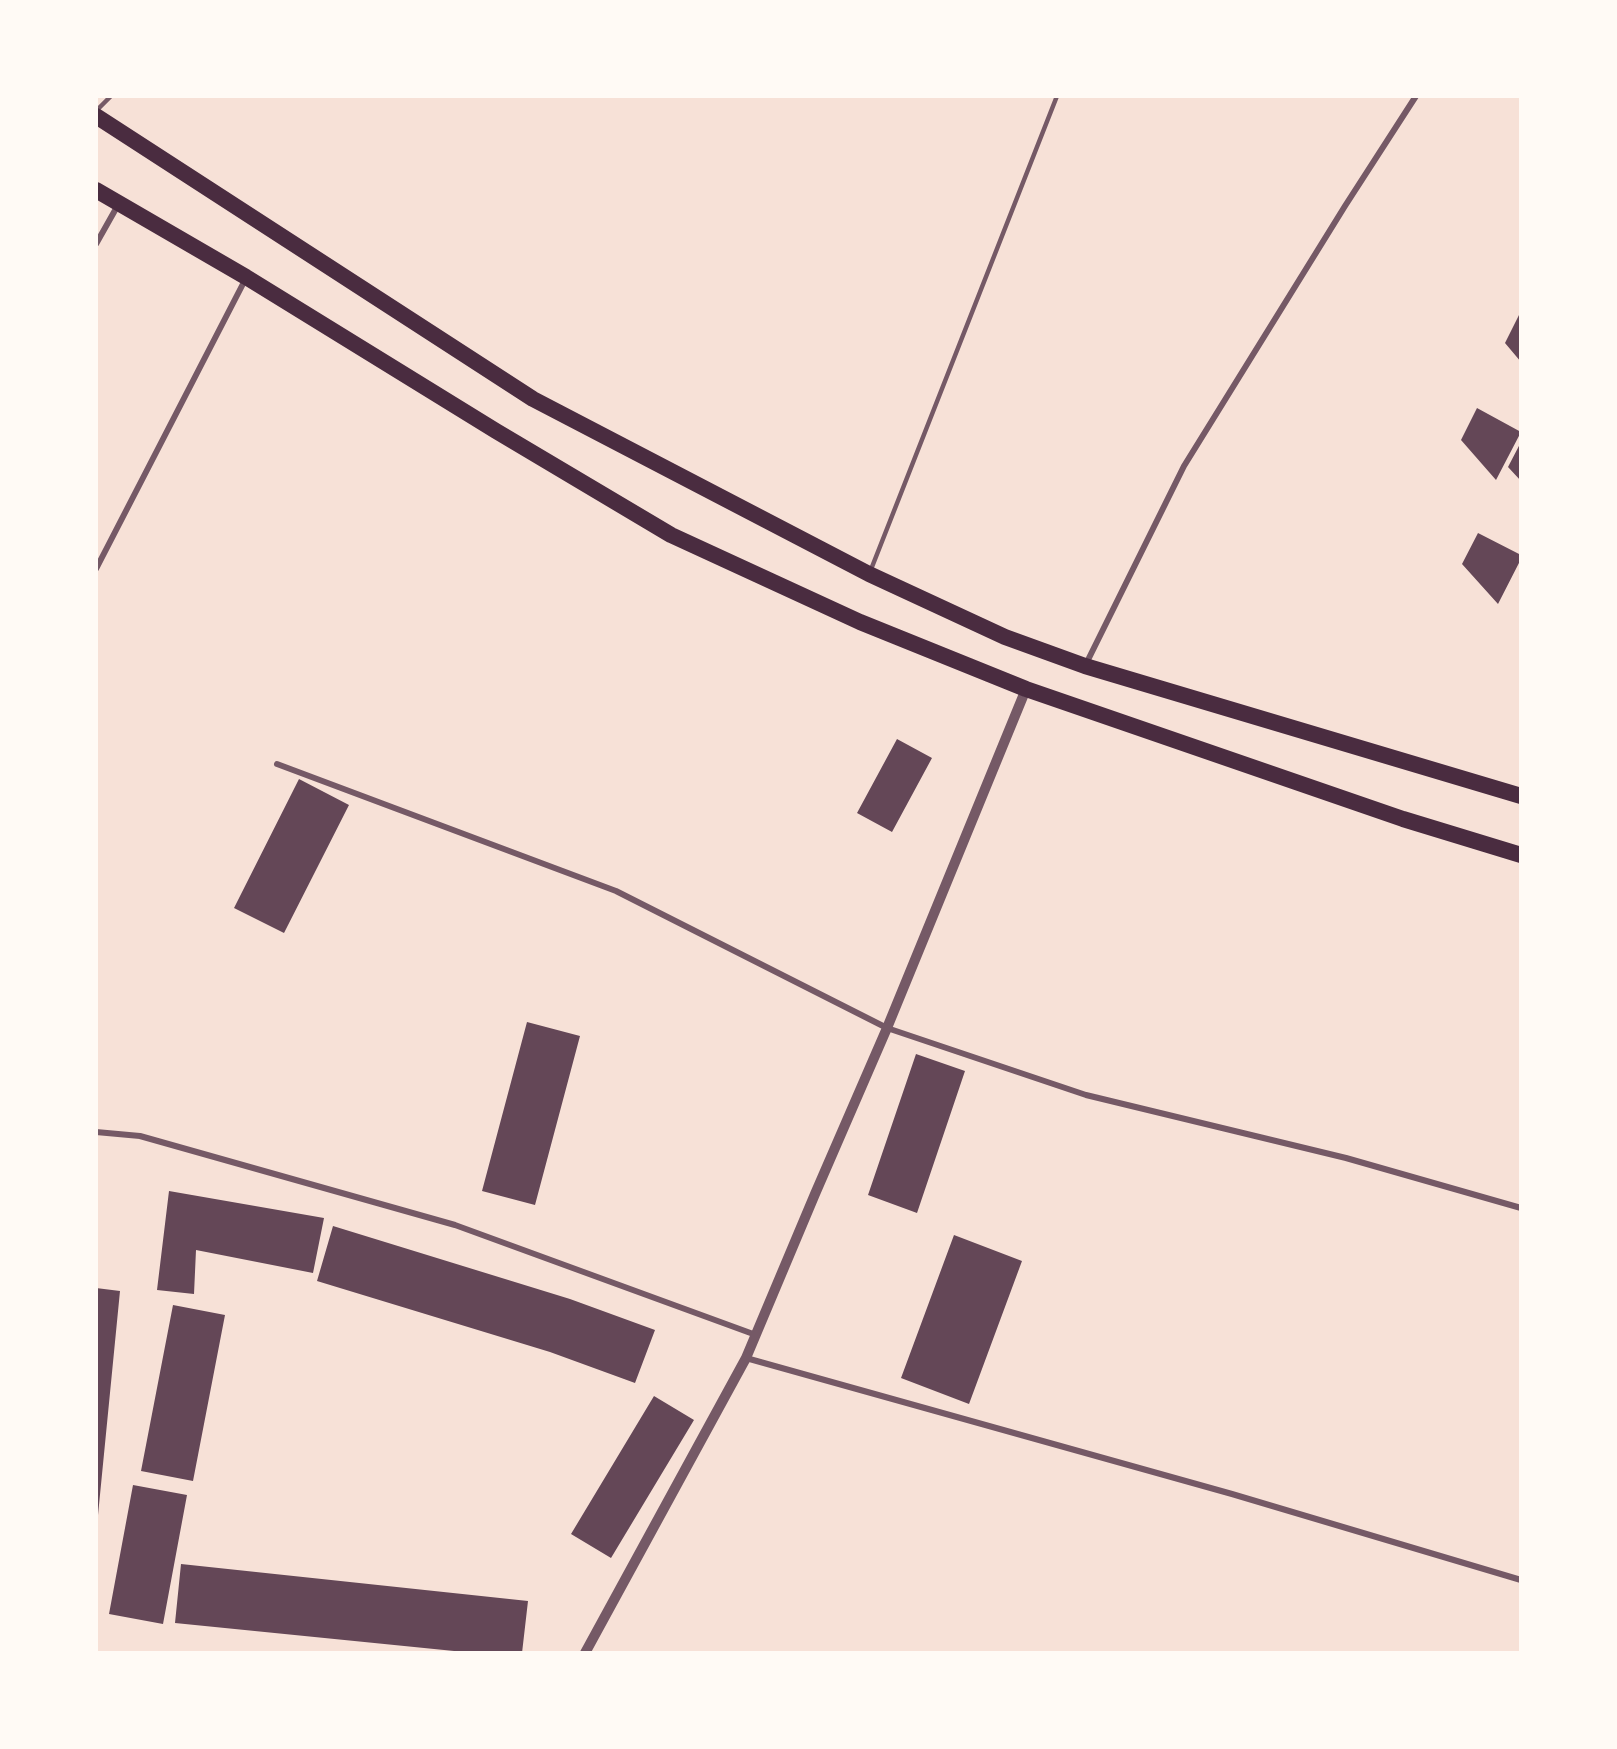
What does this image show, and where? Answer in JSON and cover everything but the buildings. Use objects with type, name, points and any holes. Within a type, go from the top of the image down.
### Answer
[{"type":"highway","points":[[96,116],[533,399],[868,574],[1005,637],[1085,666],[1521,796]]},
{"type":"highway","points":[[96,190],[246,277],[496,431],[671,535],[860,622],[1026,689],[1381,811],[1521,855]]},
{"type":"street","points":[[1085,666],[1185,466],[1345,206],[1416,96]]},
{"type":"street","points":[[96,244],[119,203]]},
{"type":"street","points":[[96,569],[246,277]]},
{"type":"street","points":[[585,1653],[747,1358],[887,1028],[1026,689]]},
{"type":"street","points":[[277,764],[616,891],[887,1028],[1086,1095],[1346,1158],[1521,1208]]},
{"type":"street","points":[[96,1131],[140,1136],[455,1225],[756,1335]]},
{"type":"street","points":[[747,1358],[1221,1491],[1521,1580]]},
{"type":"lane","points":[[96,111],[111,96]]},
{"type":"lane","points":[[868,574],[1057,96]]}]
